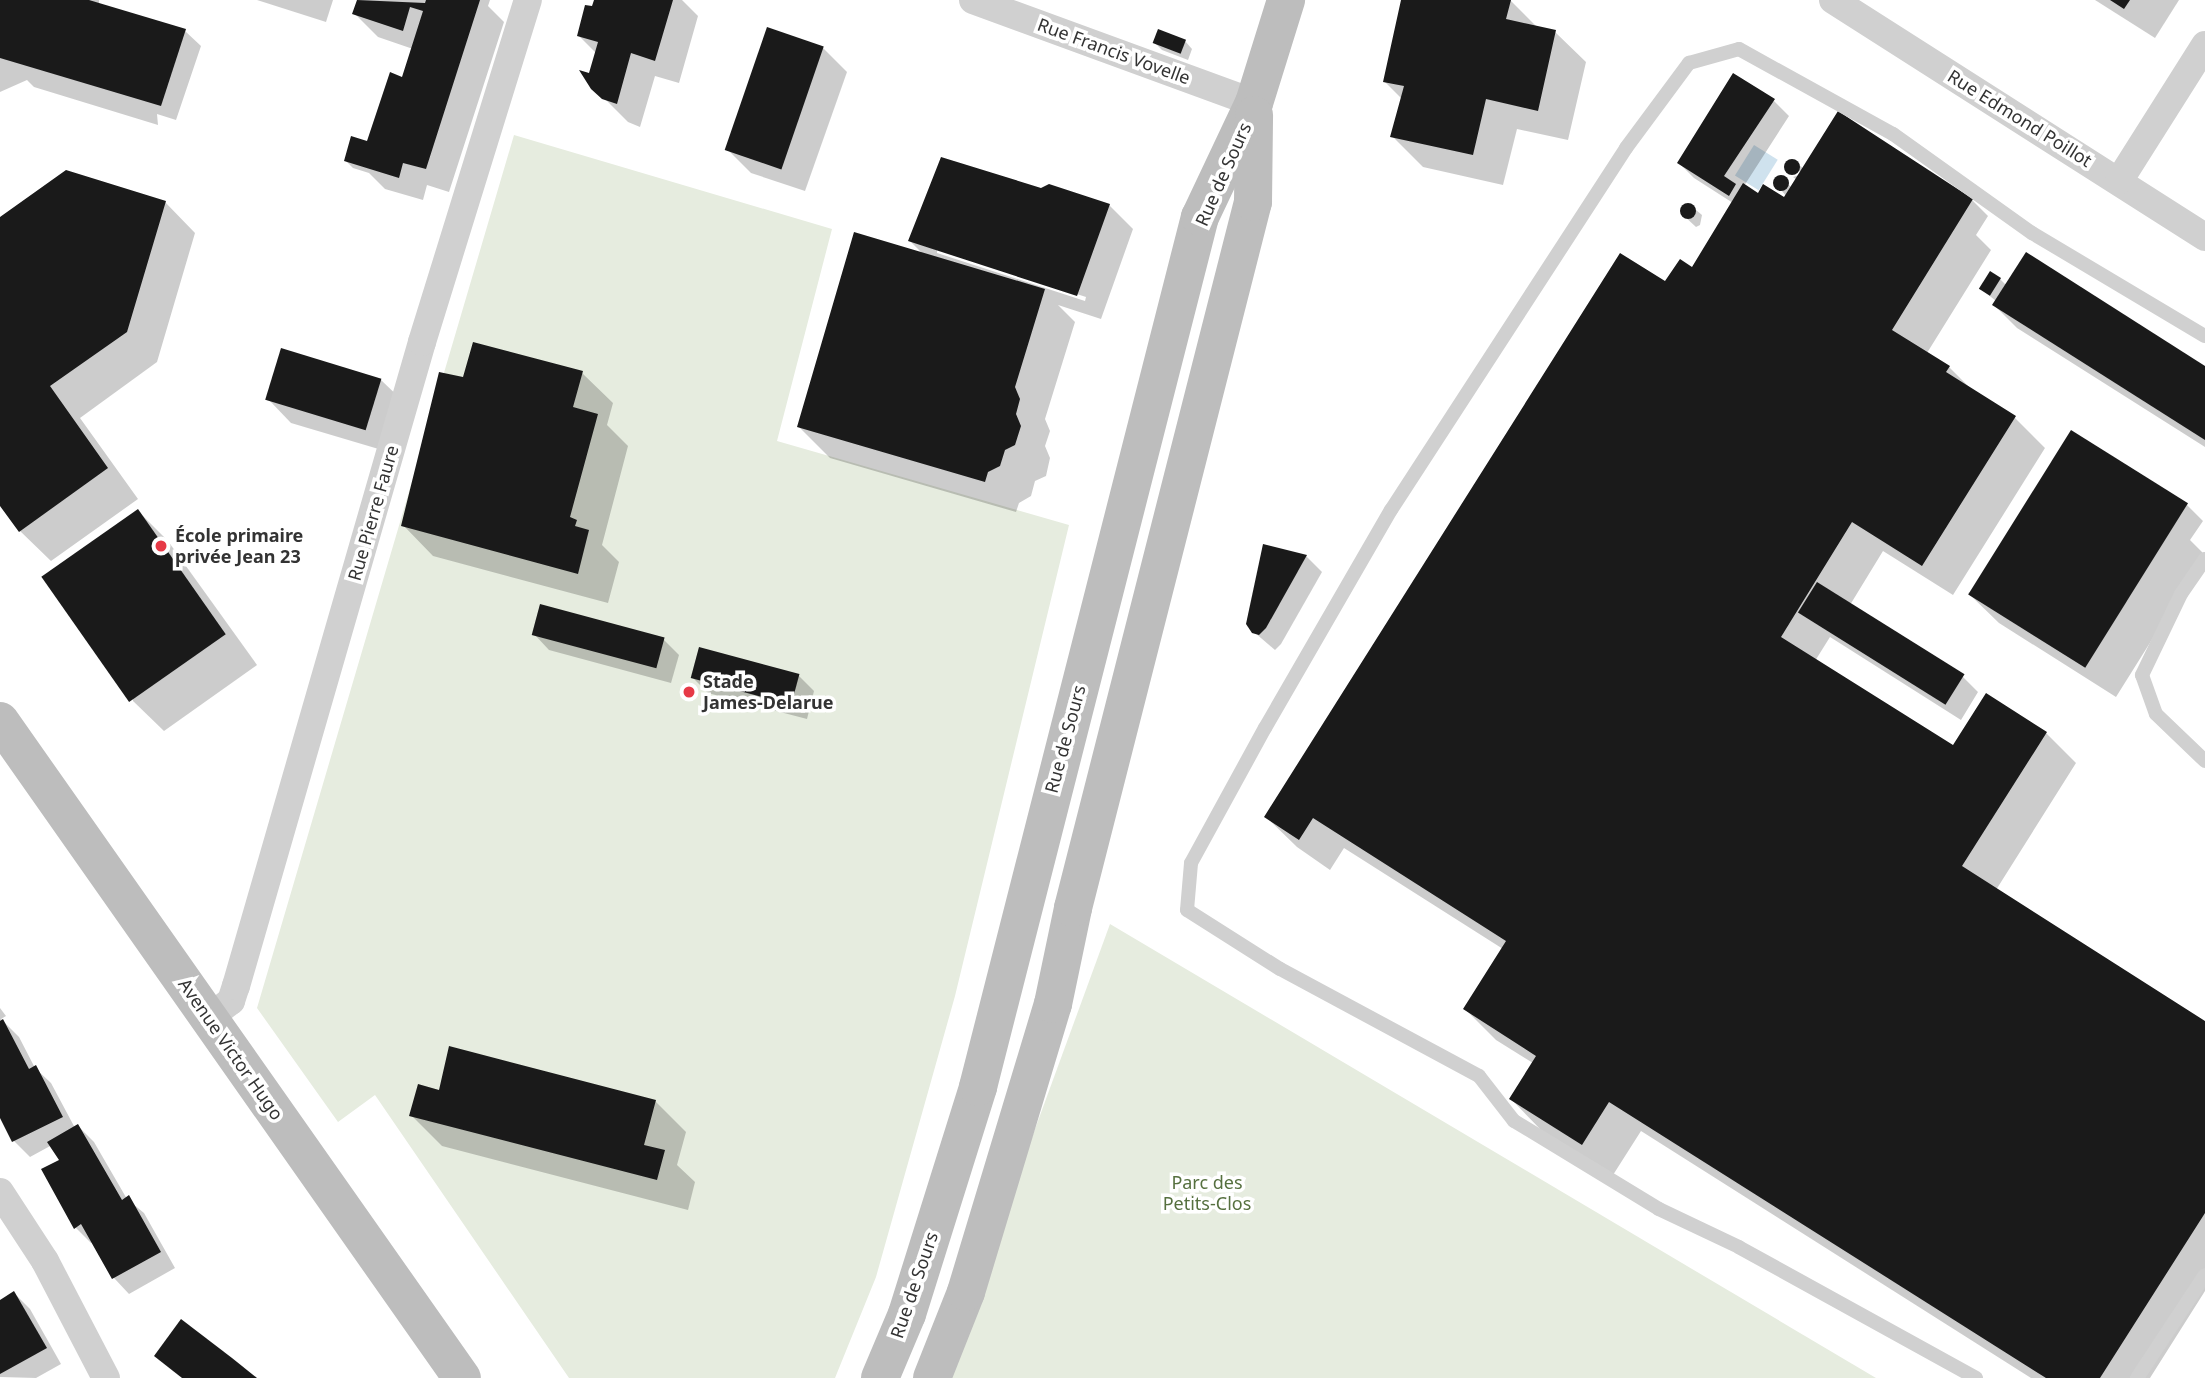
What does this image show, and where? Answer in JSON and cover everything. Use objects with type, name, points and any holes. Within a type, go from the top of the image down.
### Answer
[{"type":"main road","name":"Rue de Sours","points":[[880,1378],[907,1314],[978,1087],[1200,217],[1254,103],[1286,0]]},
{"type":"main road","name":"Rue de Sours","points":[[932,1378],[966,1292],[1053,1004],[1073,908],[1252,202],[1254,103]]},
{"type":"main road","name":"Avenue Victor Hugo","points":[[0,721],[462,1378]]},
{"type":"street","name":"Rue Pierre Faure","points":[[209,1018],[231,1001],[236,986],[418,355],[528,0]]},
{"type":"street","name":"Rue Francis Vovelle","points":[[973,0],[1254,103]]},
{"type":"street","name":"Rue Edmond Poillot","points":[[1833,0],[2205,237]]},
{"type":"street","points":[[2119,181],[2205,45]]},
{"type":"street","points":[[0,1192],[45,1261],[106,1378]]},
{"type":"lane","points":[[1976,1378],[1739,1247],[1658,1209],[1514,1121],[1479,1076],[1280,969],[1187,910],[1191,863],[1391,510],[1626,148],[1689,63],[1739,49],[1894,134],[2032,233],[2205,336]]},
{"type":"lane","points":[[2205,559],[2181,594],[2142,675],[2156,714],[2205,761]]},
{"type":"lane","points":[[2137,1378],[2205,1275]]},
{"type":"green space","name":"Stade James-Delarue","points":[[514,135],[832,229],[777,441],[1069,525],[955,996],[876,1277],[835,1378],[569,1378],[375,1095],[338,1122],[257,1008]]},
{"type":"green space","name":"Parc des Petits-Clos","points":[[1110,924],[1876,1378],[944,1378]]},
{"type":"water","points":[[1754,145],[1778,160],[1759,190],[1735,176]]},
{"type":"building","points":[[0,0],[89,0],[186,29],[161,106],[0,58]]},
{"type":"building","points":[[357,0],[425,3],[426,0],[480,0],[426,169],[403,163],[399,178],[344,161],[351,136],[367,141],[390,72],[402,77],[423,11],[410,7],[403,31],[352,14]]},
{"type":"building","points":[[594,0],[673,0],[655,61],[631,53],[617,104],[602,99],[591,89],[579,70],[589,73],[598,42],[577,36],[585,5],[592,6]]},
{"type":"building","points":[[1401,0],[1511,0],[1506,19],[1556,30],[1538,111],[1486,99],[1473,155],[1390,137],[1404,86],[1383,82]]},
{"type":"building","points":[[2110,0],[2130,0],[2124,9]]},
{"type":"building","points":[[767,27],[824,47],[781,169],[725,150]]},
{"type":"building","points":[[1158,29],[1186,40],[1181,54],[1153,43]]},
{"type":"building","points":[[1733,73],[1775,99],[1724,176],[1736,184],[1729,196],[1677,163]]},
{"type":"building","points":[[1838,111],[1973,199],[1892,330],[1950,366],[1946,372],[2016,416],[1922,566],[1852,522],[1781,637],[1953,745],[1986,693],[2047,732],[1962,866],[2205,1021],[2205,1213],[2100,1378],[2046,1378],[1609,1102],[1582,1145],[1509,1099],[1536,1056],[1463,1009],[1506,941],[1313,818],[1299,840],[1264,817],[1620,253],[1665,281],[1680,259],[1692,267],[1743,183],[1758,193],[1763,184],[1784,197]]},
{"type":"building","points":[[941,157],[1041,188],[1049,184],[1110,204],[1077,296],[908,241]]},
{"type":"building","points":[[1789,159],[1795,159],[1800,167],[1798,173],[1789,175],[1784,170],[1784,164]]},
{"type":"building","points":[[66,170],[166,201],[127,332],[50,386],[108,468],[19,532],[0,506],[0,217]]},
{"type":"building","points":[[1781,175],[1787,177],[1787,189],[1781,191],[1775,189],[1773,183],[1775,177]]},
{"type":"building","points":[[1685,203],[1691,203],[1696,211],[1694,217],[1685,219],[1680,214],[1680,208]]},
{"type":"building","points":[[854,232],[1045,289],[1015,387],[1020,399],[1016,414],[1021,426],[1015,445],[1005,450],[1000,466],[988,472],[985,482],[797,427]]},
{"type":"building","points":[[2026,252],[2205,366],[2205,440],[1992,305]]},
{"type":"building","points":[[1990,271],[2001,278],[1990,296],[1979,289]]},
{"type":"building","points":[[473,342],[583,371],[573,407],[598,414],[570,517],[577,520],[575,526],[589,530],[578,574],[401,526],[439,372],[463,377]]},
{"type":"building","points":[[281,348],[381,379],[366,430],[265,400]]},
{"type":"building","points":[[2071,430],[2188,503],[2085,668],[1968,595]]},
{"type":"building","points":[[138,509],[226,634],[129,702],[41,577]]},
{"type":"building","points":[[1263,544],[1307,555],[1266,628],[1259,635],[1252,633],[1246,624]]},
{"type":"building","points":[[1817,582],[1965,674],[1945,705],[1798,613]]},
{"type":"building","points":[[540,604],[665,637],[656,668],[532,635]]},
{"type":"building","points":[[699,647],[799,674],[791,705],[691,678]]},
{"type":"building","points":[[3,1019],[29,1069],[36,1065],[63,1117],[12,1142],[0,1118],[0,1021]]},
{"type":"building","points":[[449,1046],[656,1100],[644,1145],[665,1150],[657,1180],[409,1116],[418,1084],[439,1090]]},
{"type":"building","points":[[78,1124],[122,1200],[129,1195],[161,1252],[112,1279],[81,1224],[74,1229],[41,1169],[59,1160],[47,1142]]},
{"type":"building","points":[[14,1291],[47,1348],[0,1374],[0,1300]]},
{"type":"building","points":[[181,1319],[257,1378],[182,1378],[154,1356]]},
{"type":"place","name":"École primaire privée Jean 23","points":[[161,546]]},
{"type":"place","name":"Stade James-Delarue","points":[[689,692]]}]
